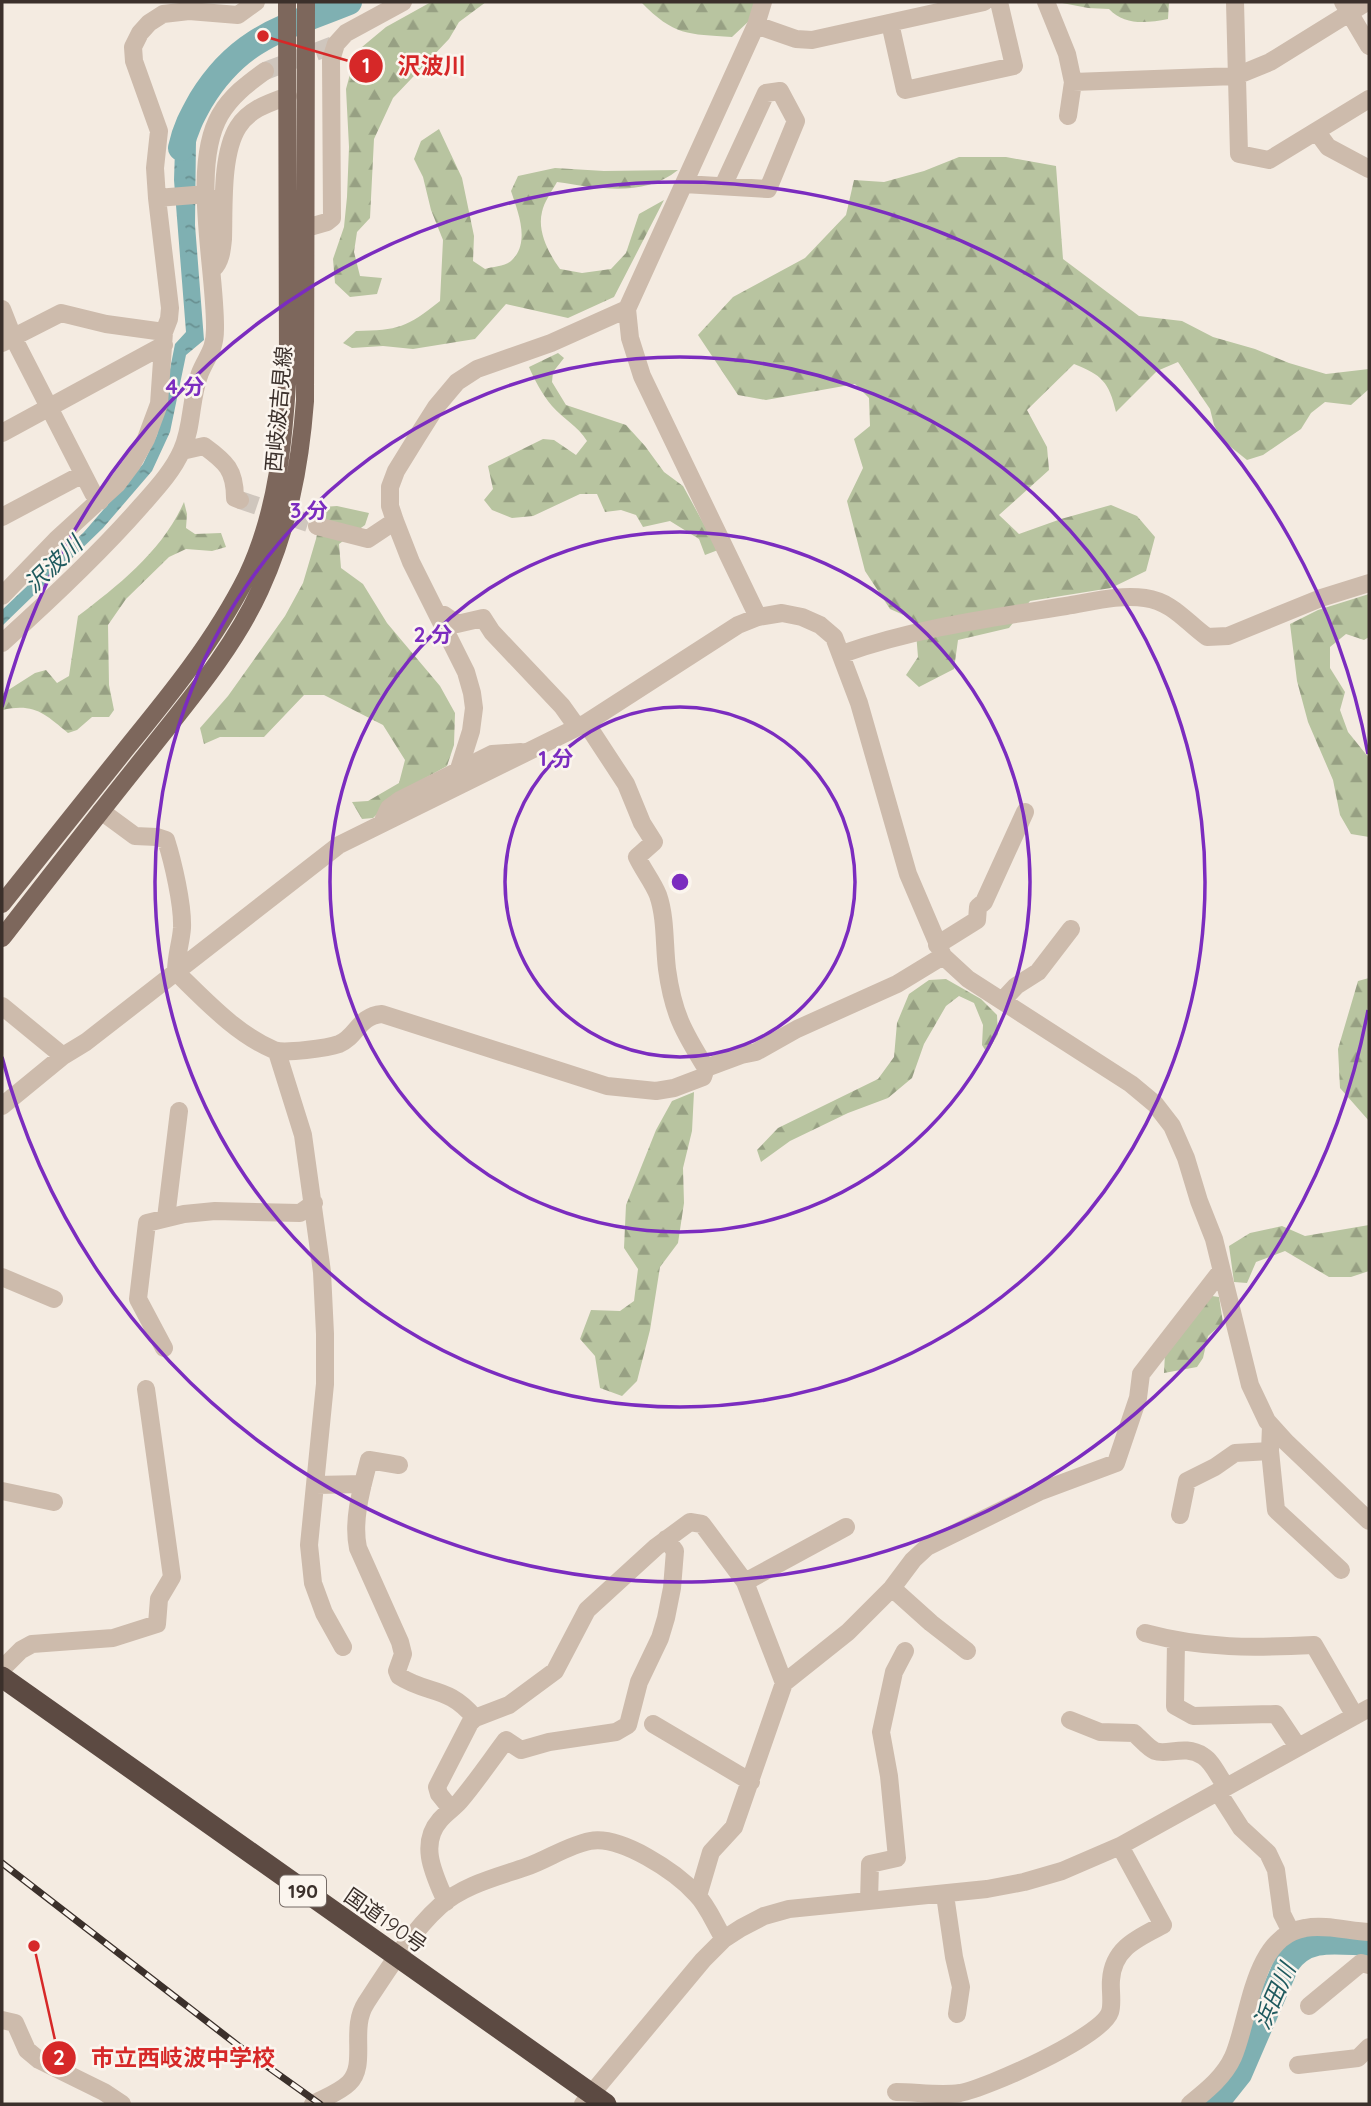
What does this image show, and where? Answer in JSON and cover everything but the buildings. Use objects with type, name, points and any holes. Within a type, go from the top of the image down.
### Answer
[{"type":"highway","name":"国道190号","points":[[2,1677],[594,2101]]},
{"type":"main road","name":"西岐波吉見線","points":[[2,904],[185,677],[247,575],[262,536],[277,481],[286,413],[287,2]]},
{"type":"main road","name":"西岐波吉見線","points":[[2,938],[200,686],[236,634],[260,591],[281,536],[301,454],[304,414],[306,2]]},
{"type":"street","points":[[2,596],[56,540],[117,484],[146,439],[159,404],[164,338],[170,307],[155,168],[159,131],[134,61],[133,47],[149,23],[163,14],[189,11],[238,15],[256,2]]},
{"type":"street","points":[[306,228],[332,218],[331,60],[336,44],[346,33],[402,2]]},
{"type":"street","points":[[758,617],[642,376],[630,338],[627,309],[756,24],[763,2]]},
{"type":"street","points":[[756,24],[796,39],[812,40],[984,2]]},
{"type":"street","points":[[890,23],[905,90],[1014,66],[999,2]]},
{"type":"street","points":[[1046,2],[1067,54],[1073,82],[1068,116]]},
{"type":"street","points":[[1235,2],[1239,154],[1269,160],[1369,99]]},
{"type":"street","points":[[1073,82],[1236,76],[1270,62],[1346,7],[1367,2]]},
{"type":"street","points":[[1346,7],[1369,46]]},
{"type":"street","points":[[2,643],[97,555],[161,483],[182,451],[200,372],[213,352],[216,330],[204,194],[207,156],[221,113],[239,90],[265,71]]},
{"type":"street","points":[[684,184],[768,189],[796,121],[780,91],[766,93],[723,186]]},
{"type":"street","points":[[210,271],[218,265],[222,246],[226,178],[233,137],[239,125],[251,113],[264,104],[288,96]]},
{"type":"street","points":[[1317,132],[1328,147],[1369,169]]},
{"type":"street","points":[[159,198],[204,194]]},
{"type":"street","points":[[2,309],[7,340],[50,408],[100,502]]},
{"type":"street","points":[[459,769],[471,731],[474,708],[472,693],[466,672],[411,562],[394,521],[390,506],[390,487],[396,471],[436,407],[457,382],[477,369],[551,343],[627,309]]},
{"type":"street","points":[[7,340],[61,313],[164,338]]},
{"type":"street","points":[[2,433],[50,408],[164,338]]},
{"type":"street","points":[[182,451],[204,446],[223,459],[235,478],[235,498],[240,500]]},
{"type":"street","points":[[2,517],[83,474]]},
{"type":"street","points":[[317,526],[368,539],[394,521]]},
{"type":"street","points":[[842,654],[872,643],[996,616],[1144,597],[1169,604],[1207,637],[1228,636],[1321,598],[1369,583]]},
{"type":"street","points":[[2,1107],[63,1056],[86,1042],[339,845],[582,725],[738,625],[758,617],[782,613],[802,617],[820,625],[834,637],[842,654],[873,750],[908,874],[940,951],[968,979],[1131,1084],[1155,1104],[1172,1126],[1214,1239],[1250,1385],[1271,1426],[1369,1521]]},
{"type":"street","points":[[438,614],[457,624],[483,618],[492,632],[582,725],[626,784],[642,823],[654,842],[637,857],[657,892],[661,907],[674,1011],[681,1028],[706,1068]]},
{"type":"street","points":[[382,823],[389,808],[400,800],[459,769],[492,754],[515,751],[528,753]]},
{"type":"street","points":[[101,811],[135,836],[166,840],[174,866],[182,927],[176,952],[176,972],[219,1012],[277,1052],[303,1135],[322,1272],[326,1334],[325,1384],[309,1545],[313,1583],[324,1613],[343,1647]]},
{"type":"street","points":[[706,1068],[756,1052],[797,1029],[897,984],[940,951],[977,920],[978,907],[984,902],[1025,812]]},
{"type":"street","points":[[1002,1001],[1016,986],[1038,972],[1071,929]]},
{"type":"street","points":[[2,1006],[63,1056]]},
{"type":"street","points":[[277,1052],[324,1048],[343,1042],[371,1015],[382,1014],[578,1078],[633,1090],[656,1091],[674,1088],[703,1077],[706,1068]]},
{"type":"street","points":[[166,1218],[179,1111]]},
{"type":"street","points":[[163,1348],[138,1299],[147,1223],[215,1211],[300,1213],[314,1203]]},
{"type":"street","points":[[698,1896],[711,1852],[734,1827],[769,1721],[785,1683],[848,1632],[892,1588],[913,1560],[943,1538],[1041,1491],[1116,1463],[1138,1398],[1141,1374],[1221,1271]]},
{"type":"street","points":[[2,1277],[54,1299]]},
{"type":"street","points":[[2,1669],[21,1650],[32,1644],[113,1639],[157,1624],[159,1599],[172,1577],[146,1389]]},
{"type":"street","points":[[1271,1426],[1270,1451],[1276,1510],[1341,1570]]},
{"type":"street","points":[[1180,1515],[1187,1481],[1235,1453],[1270,1451]]},
{"type":"street","points":[[399,1465],[369,1460],[355,1535],[358,1548],[400,1642],[403,1654],[398,1676],[447,1694],[464,1704],[475,1718]]},
{"type":"street","points":[[316,1485],[363,1484]]},
{"type":"street","points":[[2,1492],[54,1502]]},
{"type":"street","points":[[451,1809],[437,1787],[458,1744],[475,1718],[509,1705],[555,1671],[587,1610],[690,1522],[702,1524],[745,1581],[785,1683]]},
{"type":"street","points":[[745,1581],[846,1527]]},
{"type":"street","points":[[446,1902],[431,1865],[431,1837],[438,1821],[458,1804],[506,1740],[521,1750],[550,1742],[616,1732],[628,1725],[639,1682],[660,1638],[672,1588],[675,1550],[667,1539]]},
{"type":"street","points":[[892,1588],[967,1651]]},
{"type":"street","points":[[594,2101],[703,1960],[724,1939],[764,1916],[789,1909],[945,1895],[1024,1882],[1062,1871],[1120,1846],[1362,1712],[1314,1645],[1219,1647],[1145,1633]]},
{"type":"street","points":[[1176,1641],[1175,1706],[1193,1716],[1276,1714],[1298,1747]]},
{"type":"street","points":[[869,1901],[870,1864],[897,1858],[889,1776],[881,1732],[894,1672],[905,1651]]},
{"type":"street","points":[[1070,1720],[1100,1732],[1134,1733],[1153,1751],[1161,1753],[1176,1749],[1205,1756],[1241,1828],[1268,1853],[1276,1870],[1282,1914],[1291,1932]]},
{"type":"street","points":[[653,1724],[751,1782]]},
{"type":"street","points":[[313,2104],[348,2084],[358,2071],[359,2017],[364,2005],[407,1943],[446,1902],[481,1882],[524,1868],[592,1840],[612,1842],[631,1848],[678,1879],[698,1896],[724,1939]]},
{"type":"street","points":[[896,2092],[962,2098],[1088,2035],[1110,2013],[1111,1976],[1117,1957],[1128,1944],[1163,1925],[1120,1846]]},
{"type":"street","points":[[945,1895],[961,1987],[957,2014]]},
{"type":"street","points":[[1189,2104],[1216,2082],[1232,2059],[1257,1975],[1281,1939],[1306,1927],[1369,1932]]},
{"type":"street","points":[[1309,2006],[1361,1964],[1369,1965]]},
{"type":"street","points":[[2,2020],[15,2023],[27,2050],[38,2060],[104,2092],[122,2104]]},
{"type":"street","points":[[1298,2066],[1358,2058],[1369,2047]]},
{"type":"green space","points":[[431,2],[486,2],[459,22],[449,39],[393,98],[374,139],[370,218],[357,232],[354,252],[360,276],[382,278],[377,294],[350,297],[335,283],[333,259],[344,227],[349,147],[346,89],[356,52],[386,27]]},
{"type":"green space","points":[[641,2],[756,2],[750,20],[732,37],[682,31],[663,21]]},
{"type":"green space","points":[[1057,2],[1169,2],[1168,19],[1152,22],[1129,21],[1109,9]]},
{"type":"green space","points":[[439,129],[462,178],[474,236],[473,261],[485,269],[509,263],[517,254],[522,236],[511,191],[518,176],[555,168],[604,171],[678,170],[650,185],[635,188],[604,188],[557,182],[546,200],[541,227],[548,249],[560,269],[582,273],[611,269],[626,253],[639,214],[664,200],[614,297],[568,318],[506,304],[475,339],[413,349],[383,346],[352,348],[343,343],[356,331],[401,326],[419,317],[440,301],[443,240],[431,210],[423,177],[414,159],[421,141]]},
{"type":"green space","points":[[959,157],[1006,157],[1056,166],[1063,259],[1139,316],[1182,321],[1213,337],[1326,374],[1369,369],[1369,389],[1351,405],[1325,402],[1311,413],[1301,429],[1263,455],[1247,460],[1222,440],[1210,409],[1178,362],[1157,371],[1116,412],[1103,381],[1074,364],[1027,410],[1047,447],[1049,470],[999,515],[1019,534],[1111,505],[1137,516],[1155,537],[1146,571],[1111,588],[1030,601],[1009,628],[958,640],[954,669],[919,687],[906,675],[918,657],[915,620],[890,609],[865,571],[847,501],[863,468],[854,439],[870,426],[869,398],[855,384],[766,400],[738,395],[698,335],[733,297],[805,258],[846,215],[854,180],[884,182],[924,171]]},
{"type":"green space","points":[[558,353],[564,358],[553,372],[552,382],[566,405],[626,425],[664,472],[683,486],[718,550],[705,555],[699,539],[670,521],[643,527],[636,515],[621,510],[605,512],[597,494],[580,494],[533,516],[512,518],[492,510],[484,500],[493,489],[488,466],[543,439],[554,440],[576,455],[587,441],[548,401],[529,367]]},
{"type":"green space","points":[[184,502],[186,528],[195,534],[221,533],[226,547],[212,551],[186,549],[169,557],[126,599],[108,625],[109,685],[114,710],[109,717],[92,717],[77,730],[68,733],[38,711],[22,708],[2,710],[2,694],[35,673],[46,670],[57,683],[69,676],[78,616],[124,579],[152,551]]},
{"type":"green space","points":[[337,506],[369,513],[365,525],[339,544],[341,568],[363,584],[387,623],[440,686],[455,713],[454,745],[447,766],[402,791],[373,818],[362,819],[352,802],[368,801],[399,783],[405,760],[383,725],[324,695],[304,695],[264,737],[220,737],[204,744],[200,728],[228,696],[285,616],[303,583],[323,507]]},
{"type":"green space","points":[[1369,594],[1369,637],[1364,640],[1346,634],[1330,647],[1330,668],[1345,692],[1340,710],[1348,732],[1369,758],[1369,837],[1351,834],[1340,815],[1333,780],[1308,722],[1297,681],[1290,624],[1318,610]]},
{"type":"green space","points":[[1369,978],[1369,1121],[1340,1088],[1338,1049],[1358,981]]},
{"type":"green space","points":[[946,979],[981,999],[997,1015],[998,1034],[987,1053],[982,1045],[983,1025],[974,1003],[959,996],[946,1006],[924,1044],[912,1078],[888,1098],[848,1113],[790,1141],[761,1162],[757,1150],[778,1128],[878,1079],[894,1057],[897,1023],[909,994],[929,980]]},
{"type":"green space","points":[[694,1092],[692,1131],[683,1168],[684,1203],[678,1243],[660,1267],[650,1330],[637,1381],[622,1396],[600,1388],[595,1356],[580,1339],[591,1310],[620,1311],[634,1301],[638,1269],[624,1248],[626,1205],[656,1130],[672,1101]]},
{"type":"green space","points":[[1369,1225],[1369,1271],[1351,1277],[1329,1277],[1285,1251],[1256,1262],[1247,1283],[1234,1282],[1229,1246],[1250,1233],[1282,1226],[1305,1236]]},
{"type":"green space","points":[[1212,1296],[1219,1297],[1223,1323],[1208,1336],[1203,1358],[1197,1367],[1164,1373],[1165,1353]]},
{"type":"water","points":[[191,114],[196,137],[195,225],[204,340],[186,355],[170,432],[152,471],[103,528],[2,626],[2,610],[84,532],[143,464],[157,435],[175,344],[186,332],[174,180],[175,149]]},
{"type":"waterway","name":"沢波川","points":[[181,148],[189,123],[201,100],[232,61],[266,37],[349,2]]},
{"type":"waterway","name":"浜田川","points":[[1215,2104],[1239,2074],[1287,1963],[1295,1954],[1304,1947],[1324,1942],[1369,1943]]},
{"type":"tunnel","points":[[265,71],[336,44]]},
{"type":"tunnel","points":[[240,500],[317,526]]},
{"type":"railway","points":[[2,1863],[240,2047],[320,2104]]},
{"type":"place","name":"沢波川","points":[[263,36]]},
{"type":"place","name":"市立西岐波中学校","points":[[34,1946]]}]
